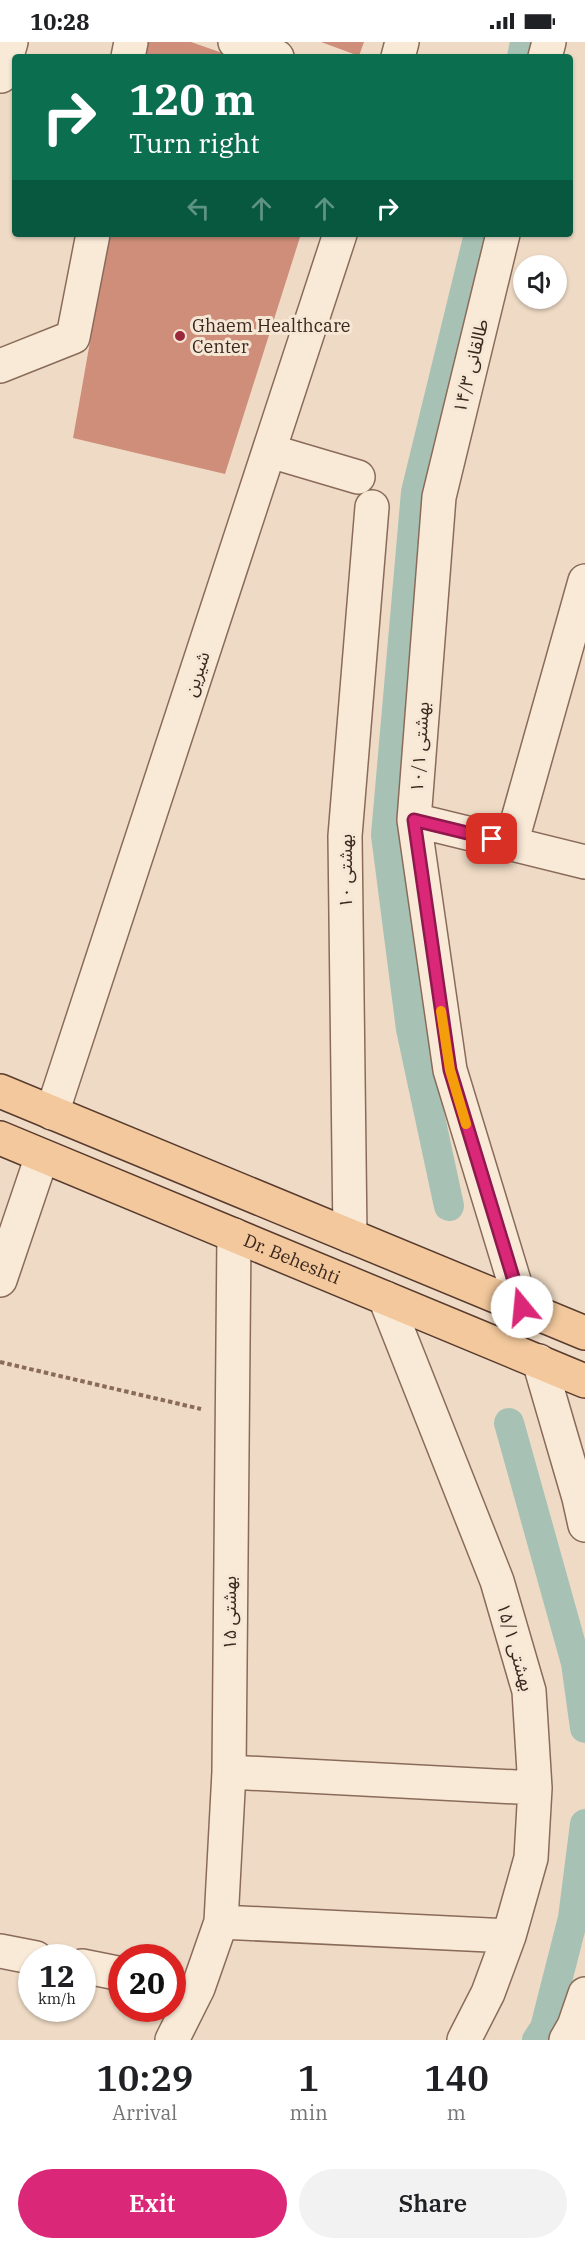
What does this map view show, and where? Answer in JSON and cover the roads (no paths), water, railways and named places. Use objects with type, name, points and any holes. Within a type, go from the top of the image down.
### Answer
[{"type":"main road","points":[[0,1091],[585,1333]]},
{"type":"main road","name":"Dr. Beheshti","points":[[0,1138],[585,1381]]},
{"type":"street","points":[[1,76],[11,42]]},
{"type":"street","points":[[235,42],[269,54]]},
{"type":"street","points":[[0,366],[73,337],[92,237]]},
{"type":"street","name":"شیرین","points":[[52,1113],[339,237]]},
{"type":"street","name":"طالقانی ۱۴/۳","points":[[439,497],[502,237]]},
{"type":"street","points":[[270,451],[358,477]]},
{"type":"street","name":"بهشتی ۱۰/۱","points":[[439,497],[414,820],[450,1070],[522,1307]]},
{"type":"street","name":"بهشتی ۱۰","points":[[350,1236],[345,836],[372,507]]},
{"type":"street","points":[[512,844],[585,581]]},
{"type":"street","points":[[414,820],[585,862]]},
{"type":"street","points":[[0,1280],[42,1156]]},
{"type":"street","name":"بهشتی ۱۵","points":[[186,1984],[221,1922],[229,1772],[234,1234]]},
{"type":"street","name":"بهشتی ۱۵/۱","points":[[386,1298],[496,1581],[529,1691],[535,1788],[531,1858],[509,1936],[488,1993],[464,2040]]},
{"type":"street","points":[[539,1361],[585,1525]]},
{"type":"street","points":[[229,1772],[535,1788]]},
{"type":"street","points":[[221,1922],[509,1936]]},
{"type":"street","points":[[0,1951],[18,1954]]},
{"type":"street","points":[[566,2040],[574,2026],[585,1994]]},
{"type":"street","name":"بهشتی ۱۵","points":[[172,2040],[176,2022]]},
{"type":"waterway","points":[[523,54],[525,42]]},
{"type":"waterway","points":[[449,1206],[411,1029],[386,835],[416,492],[478,237]]},
{"type":"waterway","points":[[509,1423],[576,1663],[585,1728]]},
{"type":"waterway","points":[[537,2040],[545,2028],[573,1918],[585,1824]]},
{"type":"place","name":"Ghaem Healthcare Center","points":[[180,336]]}]
